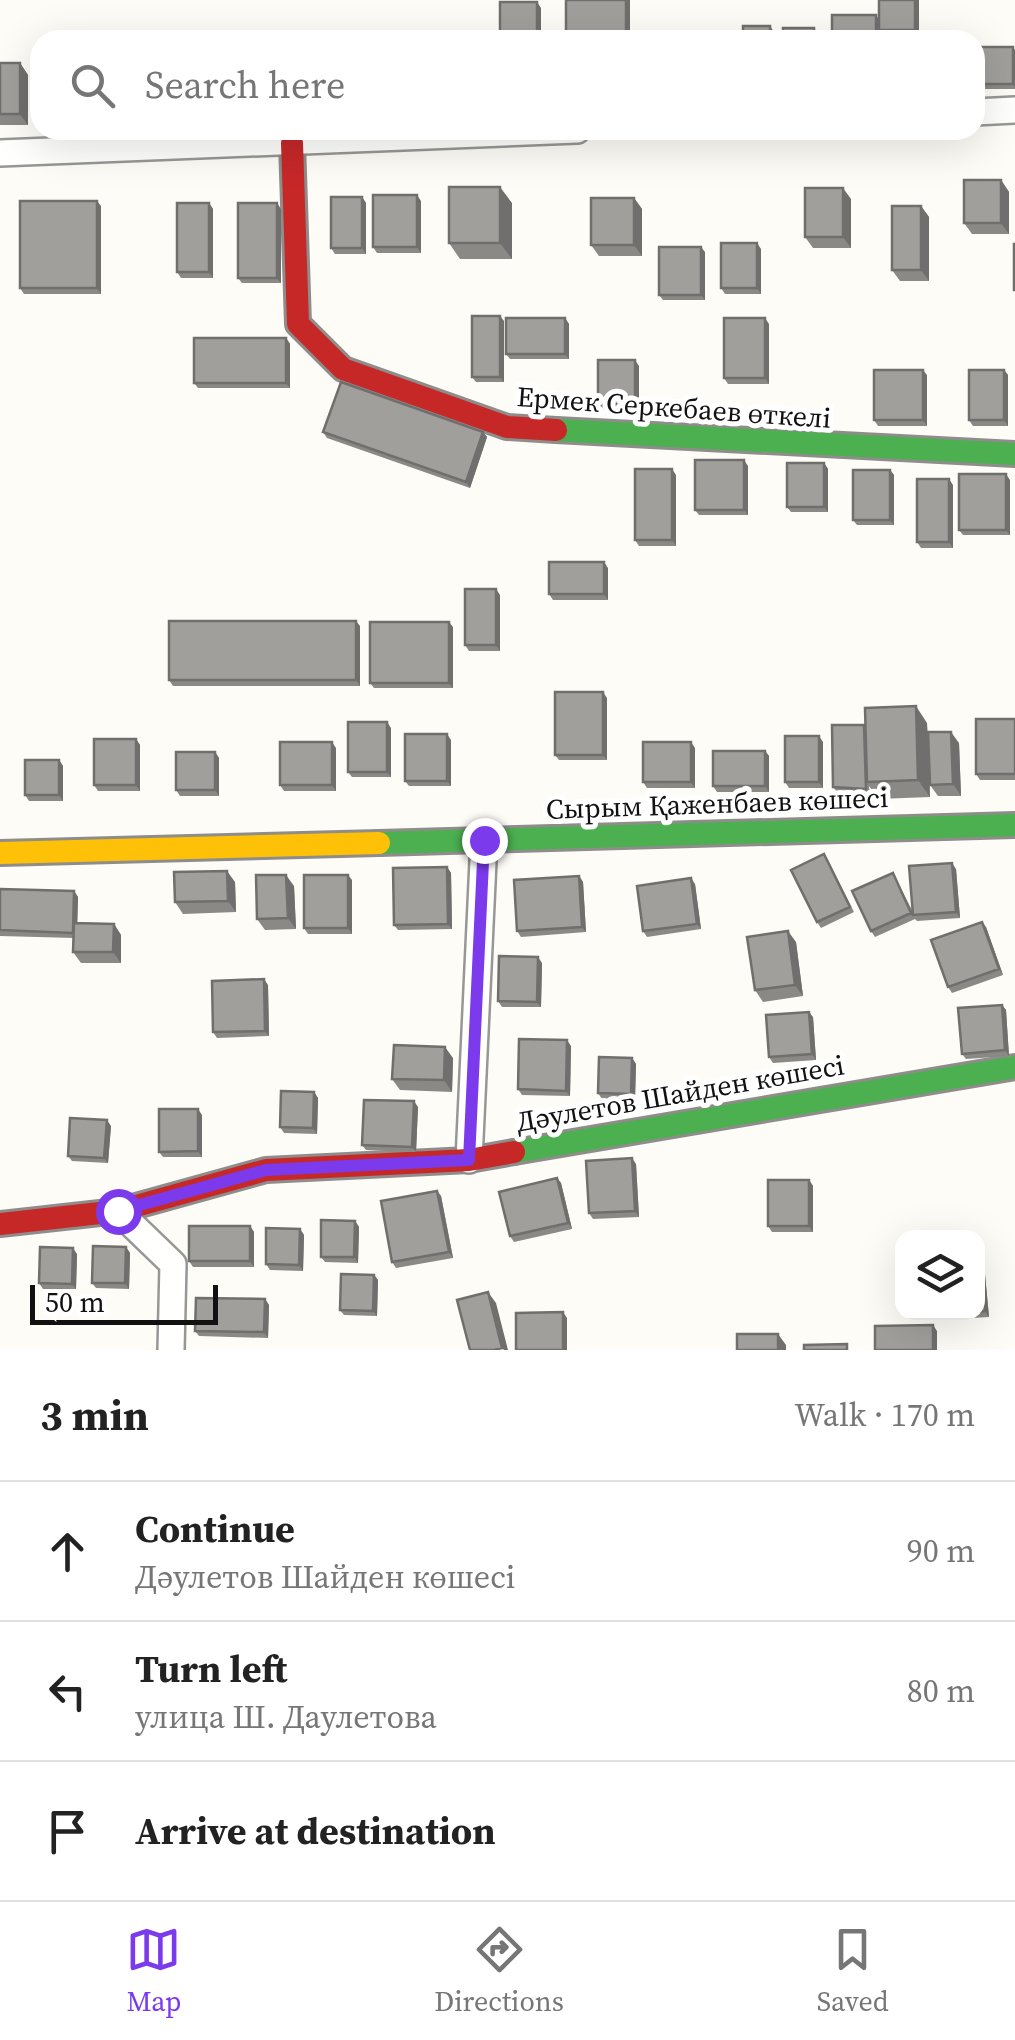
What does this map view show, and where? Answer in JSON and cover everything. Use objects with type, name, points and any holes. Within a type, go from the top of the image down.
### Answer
[{"type":"street","points":[[985,112],[1015,110]]},
{"type":"street","points":[[0,152],[358,140]]},
{"type":"street","name":"Ермек Серкебаев өткелі","points":[[292,143],[298,324],[342,370],[507,427],[1015,454]]},
{"type":"street","name":"Сырым Қаженбаев көшесі","points":[[0,853],[1015,825]]},
{"type":"street","points":[[469,1160],[484,840]]},
{"type":"street","name":"Дәулетов Шайден көшесі","points":[[0,1224],[118,1211],[266,1170],[469,1160],[1015,1067]]},
{"type":"street","points":[[118,1211],[174,1264],[171,1350]]},
{"type":"building","points":[[566,0],[626,0],[626,30],[566,30]]},
{"type":"building","points":[[879,0],[915,0],[915,30],[879,30]]},
{"type":"building","points":[[500,2],[537,2],[537,30],[500,30]]},
{"type":"building","points":[[832,15],[876,15],[876,30],[832,30]]},
{"type":"building","points":[[743,26],[770,26],[770,30],[743,30]]},
{"type":"building","points":[[985,47],[1013,47],[1013,84],[985,84]]},
{"type":"building","points":[[0,63],[20,63],[20,114],[0,114]]},
{"type":"building","points":[[964,180],[1001,180],[1001,223],[964,223]]},
{"type":"building","points":[[449,187],[500,187],[500,243],[449,243]]},
{"type":"building","points":[[805,188],[843,188],[843,237],[805,237]]},
{"type":"building","points":[[373,195],[417,195],[417,247],[373,247]]},
{"type":"building","points":[[331,197],[362,197],[362,248],[331,248]]},
{"type":"building","points":[[591,198],[634,198],[634,245],[591,245]]},
{"type":"building","points":[[20,201],[97,201],[97,288],[20,288]]},
{"type":"building","points":[[177,203],[209,203],[209,272],[177,272]]},
{"type":"building","points":[[238,203],[277,203],[277,278],[238,278]]},
{"type":"building","points":[[892,206],[921,206],[921,270],[892,270]]},
{"type":"building","points":[[721,243],[757,243],[757,288],[721,288]]},
{"type":"building","points":[[659,247],[701,247],[701,295],[659,295]]},
{"type":"building","points":[[472,316],[500,316],[500,377],[472,377]]},
{"type":"building","points":[[506,318],[565,318],[565,354],[506,354]]},
{"type":"building","points":[[724,318],[765,318],[765,378],[724,378]]},
{"type":"building","points":[[194,338],[286,338],[286,383],[194,383]]},
{"type":"building","points":[[598,360],[635,360],[635,404],[598,404]]},
{"type":"building","points":[[874,370],[923,370],[923,420],[874,420]]},
{"type":"building","points":[[969,370],[1004,370],[1004,420],[969,420]]},
{"type":"building","points":[[341,382],[483,432],[466,482],[323,432]]},
{"type":"building","points":[[695,460],[744,460],[744,510],[695,510]]},
{"type":"building","points":[[787,463],[824,463],[824,507],[787,507]]},
{"type":"building","points":[[635,469],[672,469],[672,540],[635,540]]},
{"type":"building","points":[[853,470],[890,470],[890,520],[853,520]]},
{"type":"building","points":[[959,474],[1006,474],[1006,530],[959,530]]},
{"type":"building","points":[[917,479],[949,479],[949,542],[917,542]]},
{"type":"building","points":[[549,562],[604,562],[604,594],[549,594]]},
{"type":"building","points":[[465,589],[496,589],[496,645],[465,645]]},
{"type":"building","points":[[169,621],[356,621],[356,680],[169,680]]},
{"type":"building","points":[[370,622],[449,622],[449,683],[370,683]]},
{"type":"building","points":[[555,692],[603,692],[603,755],[555,755]]},
{"type":"building","points":[[916,706],[918,780],[867,782],[865,708]]},
{"type":"building","points":[[976,719],[1015,719],[1015,774],[976,774]]},
{"type":"building","points":[[348,722],[387,722],[387,772],[348,772]]},
{"type":"building","points":[[832,725],[864,725],[866,789],[833,787]]},
{"type":"building","points":[[928,732],[951,732],[953,784],[930,785]]},
{"type":"building","points":[[405,734],[447,734],[447,781],[405,781]]},
{"type":"building","points":[[785,736],[819,736],[819,782],[785,782]]},
{"type":"building","points":[[94,739],[136,739],[136,785],[94,785]]},
{"type":"building","points":[[280,742],[332,742],[332,785],[280,785]]},
{"type":"building","points":[[643,742],[691,742],[691,782],[643,782]]},
{"type":"building","points":[[713,751],[765,751],[765,786],[713,786]]},
{"type":"building","points":[[176,752],[215,752],[215,790],[176,790]]},
{"type":"building","points":[[25,760],[59,760],[59,795],[25,795]]},
{"type":"building","points":[[824,854],[850,907],[817,922],[791,870]]},
{"type":"building","points":[[952,863],[956,912],[913,915],[909,866]]},
{"type":"building","points":[[447,867],[448,924],[394,925],[393,868]]},
{"type":"building","points":[[227,871],[228,901],[175,902],[174,872]]},
{"type":"building","points":[[893,873],[911,913],[871,931],[852,891]]},
{"type":"building","points":[[256,875],[286,875],[288,918],[257,919]]},
{"type":"building","points":[[304,875],[348,875],[348,928],[304,928]]},
{"type":"building","points":[[579,876],[582,927],[517,931],[514,880]]},
{"type":"building","points":[[691,878],[697,924],[643,931],[637,886]]},
{"type":"building","points":[[0,889],[74,891],[73,933],[0,930]]},
{"type":"building","points":[[982,922],[999,969],[948,987],[931,940]]},
{"type":"building","points":[[74,923],[114,924],[113,952],[73,952]]},
{"type":"building","points":[[788,931],[795,985],[755,990],[747,937]]},
{"type":"building","points":[[499,956],[538,957],[537,1002],[498,1001]]},
{"type":"building","points":[[264,979],[265,1031],[213,1032],[212,981]]},
{"type":"building","points":[[1002,1005],[1005,1050],[962,1054],[958,1008]]},
{"type":"building","points":[[809,1012],[812,1054],[769,1057],[766,1015]]},
{"type":"building","points":[[519,1039],[567,1040],[566,1091],[518,1089]]},
{"type":"building","points":[[394,1045],[445,1047],[444,1080],[392,1079]]},
{"type":"building","points":[[599,1057],[632,1058],[631,1094],[598,1093]]},
{"type":"building","points":[[281,1091],[314,1092],[313,1128],[280,1127]]},
{"type":"building","points":[[364,1100],[414,1101],[412,1147],[362,1145]]},
{"type":"building","points":[[159,1109],[198,1109],[198,1151],[159,1152]]},
{"type":"building","points":[[70,1118],[107,1120],[104,1158],[68,1156]]},
{"type":"building","points":[[632,1158],[635,1211],[589,1213],[586,1161]]},
{"type":"building","points":[[557,1178],[568,1223],[510,1236],[499,1192]]},
{"type":"building","points":[[768,1180],[809,1180],[809,1226],[768,1226]]},
{"type":"building","points":[[437,1191],[449,1252],[392,1262],[381,1201]]},
{"type":"building","points":[[321,1220],[355,1221],[354,1257],[321,1257]]},
{"type":"building","points":[[189,1226],[250,1226],[250,1261],[189,1261]]},
{"type":"building","points":[[266,1228],[300,1229],[299,1265],[266,1264]]},
{"type":"building","points":[[93,1246],[126,1247],[125,1283],[92,1283]]},
{"type":"building","points":[[40,1247],[73,1248],[72,1284],[39,1283]]},
{"type":"building","points":[[341,1274],[374,1275],[373,1311],[340,1310]]},
{"type":"building","points":[[488,1292],[502,1348],[470,1350],[457,1300]]},
{"type":"building","points":[[196,1298],[265,1299],[264,1332],[195,1331]]},
{"type":"building","points":[[563,1312],[563,1350],[516,1350],[516,1313]]},
{"type":"building","points":[[933,1325],[933,1350],[875,1350],[875,1326]]},
{"type":"building","points":[[737,1334],[778,1334],[778,1350],[737,1350]]},
{"type":"building","points":[[847,1344],[847,1350],[804,1350],[804,1345]]},
{"type":"traffic: fast","points":[[556,430],[1015,454]]},
{"type":"traffic: fast","points":[[379,843],[1015,825]]},
{"type":"traffic: fast","points":[[514,1152],[1015,1067]]},
{"type":"traffic: slow","points":[[0,853],[379,843]]},
{"type":"traffic: jam","points":[[292,143],[298,324],[343,369],[507,427],[556,430]]},
{"type":"traffic: jam","points":[[0,1224],[118,1211],[266,1170],[469,1160],[514,1152]]},
{"type":"route","points":[[118,1211],[266,1170],[469,1160],[484,840]]}]
